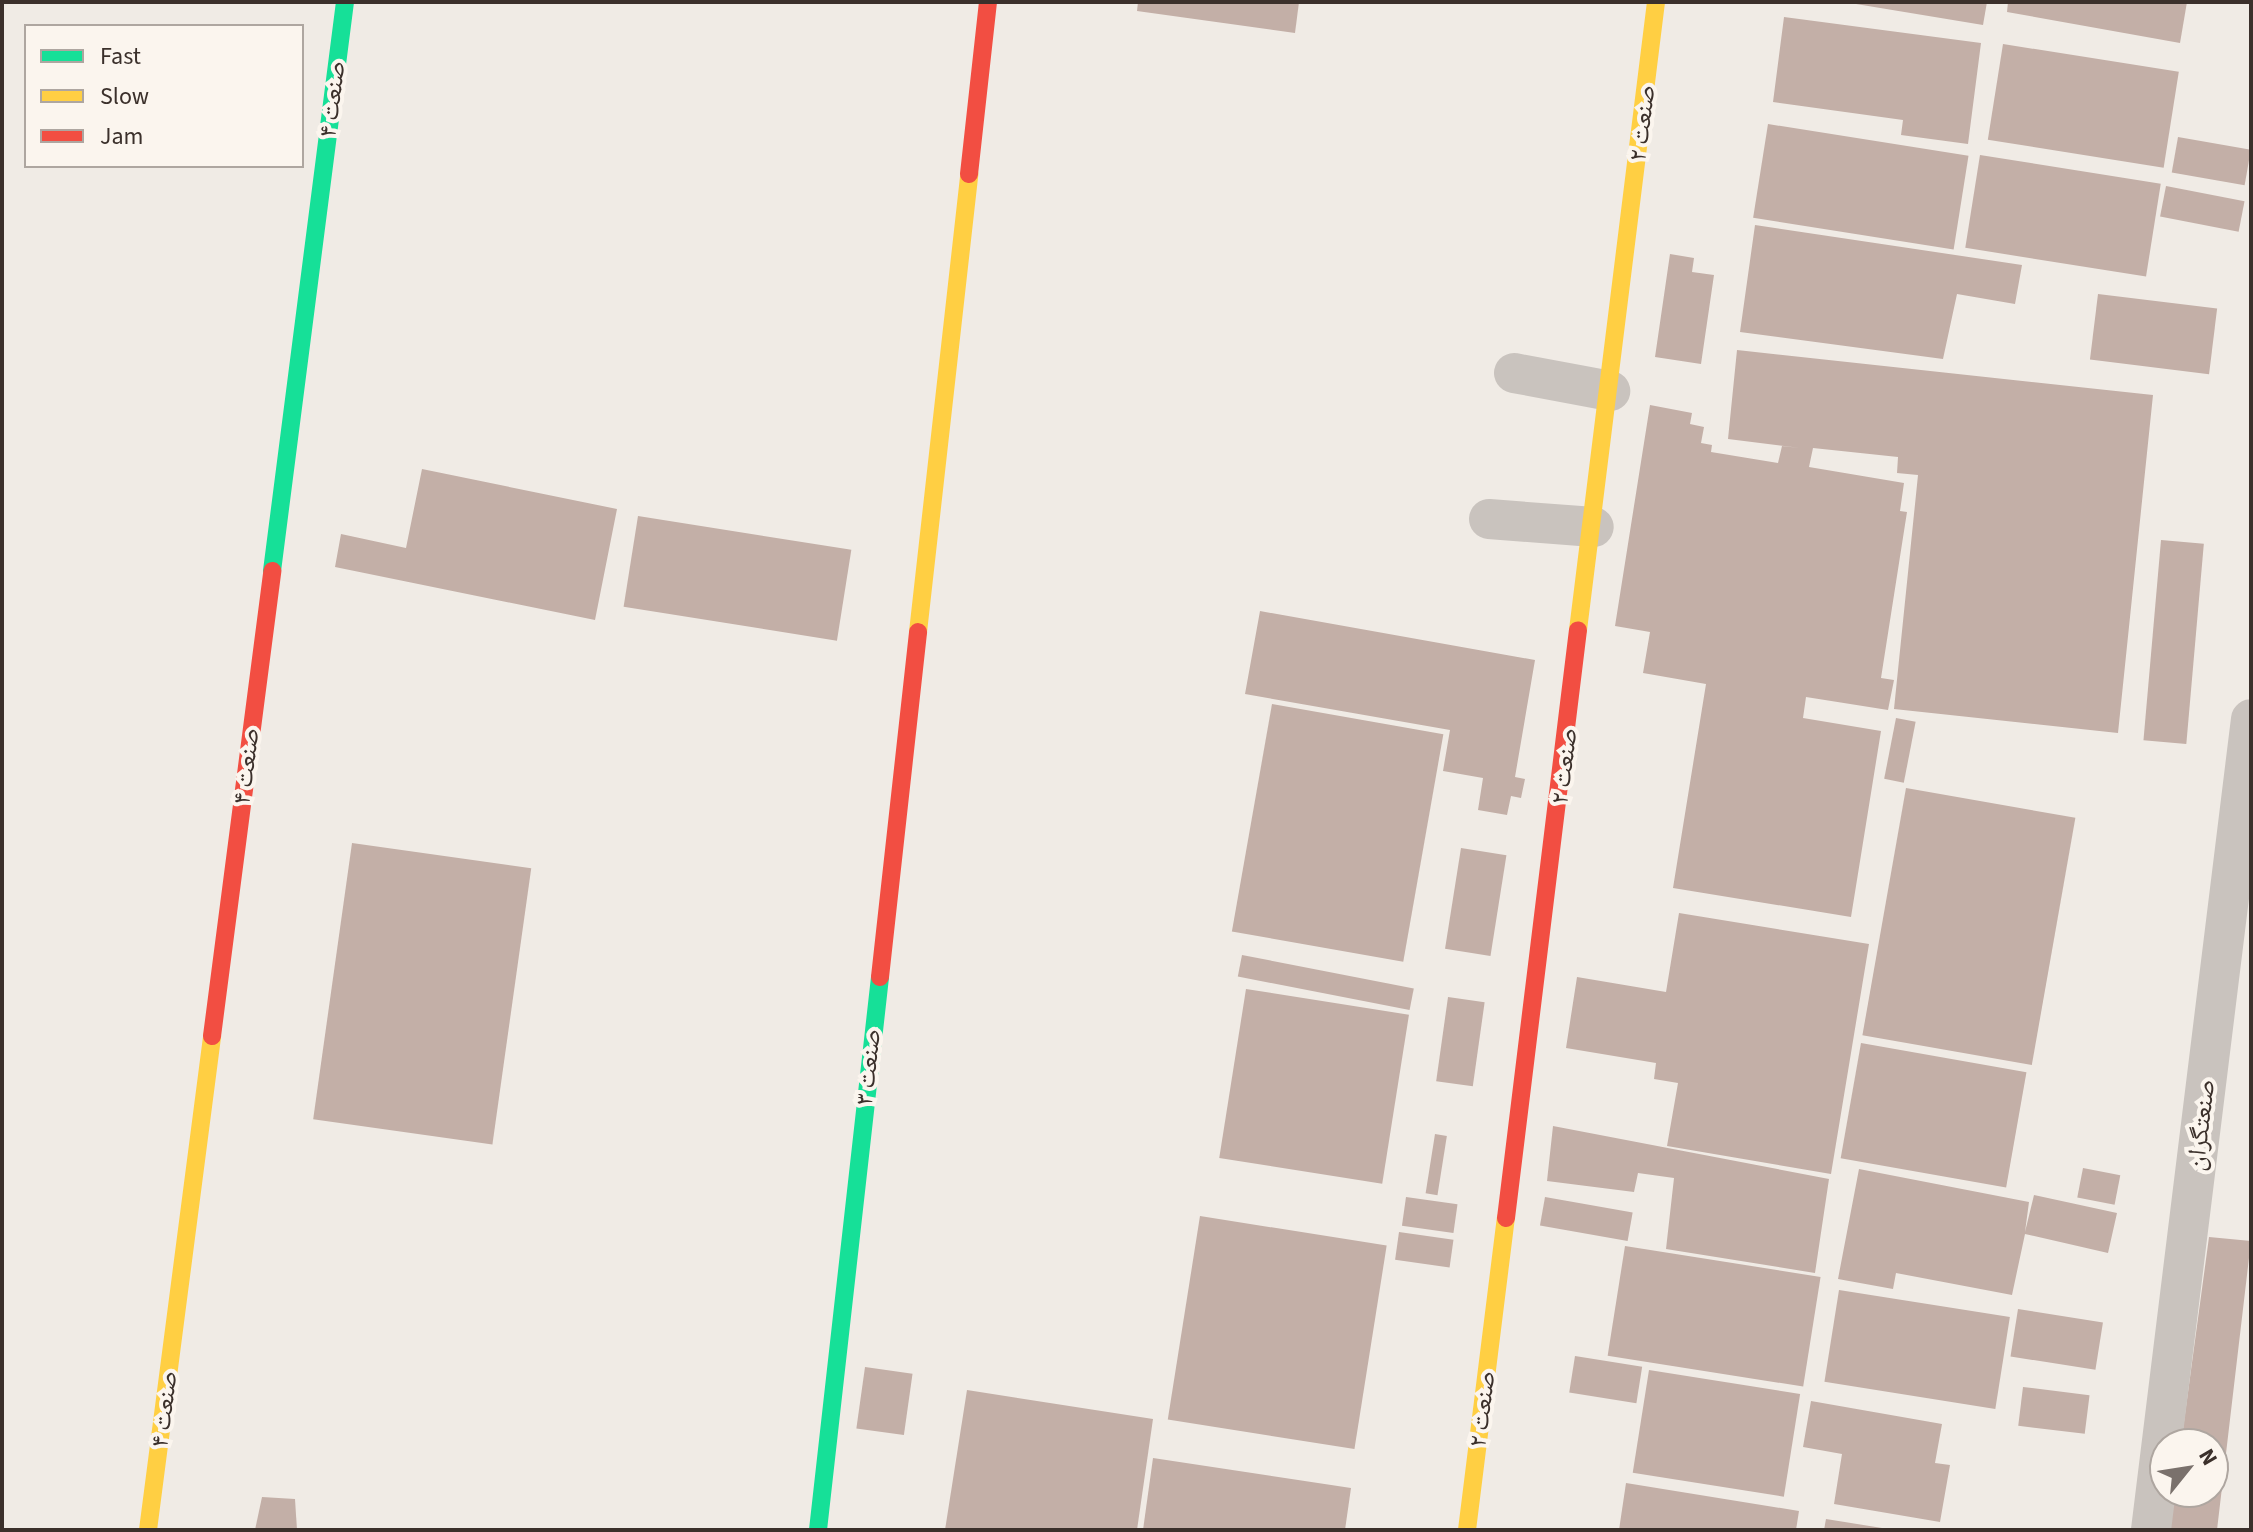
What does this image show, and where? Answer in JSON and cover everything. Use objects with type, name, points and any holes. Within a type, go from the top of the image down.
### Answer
[{"type":"street","name":"صنعت ۴","points":[[148,1530],[345,2]]},
{"type":"street","name":"صنعت ۳","points":[[818,1530],[918,605],[988,2]]},
{"type":"street","name":"صنعت ۲","points":[[1467,1530],[1594,527],[1656,2]]},
{"type":"street","points":[[1514,373],[1610,391]]},
{"type":"street","points":[[1489,519],[1594,527]]},
{"type":"street","name":"صنعتگران","points":[[2151,1530],[2251,719]]},
{"type":"building","points":[[1138,2],[1299,2],[1295,33],[1137,11]]},
{"type":"building","points":[[1844,2],[1987,2],[1983,25]]},
{"type":"building","points":[[2008,2],[2187,2],[2180,43],[2007,12]]},
{"type":"building","points":[[1784,17],[1981,43],[1968,144],[1901,135],[1903,120],[1773,102]]},
{"type":"building","points":[[2003,44],[2179,72],[2164,168],[1988,140]]},
{"type":"building","points":[[1768,124],[1969,156],[1954,250],[1753,218]]},
{"type":"building","points":[[2178,137],[2251,150],[2245,185],[2172,172]]},
{"type":"building","points":[[1980,155],[2161,184],[2146,276],[1965,248]]},
{"type":"building","points":[[2166,186],[2245,201],[2239,232],[2160,216]]},
{"type":"building","points":[[1755,225],[2022,265],[2015,304],[1957,294],[1943,359],[1740,332]]},
{"type":"building","points":[[1670,254],[1694,258],[1692,272],[1714,275],[1701,364],[1655,357]]},
{"type":"building","points":[[2098,294],[2217,309],[2209,374],[2090,360]]},
{"type":"building","points":[[1737,350],[2153,395],[2118,733],[1894,709],[1918,475],[1897,473],[1898,457],[1813,448],[1809,467],[1904,483],[1900,511],[1907,512],[1881,678],[1894,680],[1888,710],[1806,697],[1803,718],[1881,731],[1851,917],[1673,888],[1706,684],[1643,673],[1650,632],[1615,626],[1650,405],[1692,413],[1690,424],[1704,427],[1701,443],[1712,445],[1711,452],[1778,463],[1782,446],[1800,448],[1728,439]]},
{"type":"building","points":[[422,469],[617,509],[595,620],[335,567],[341,534],[406,548]]},
{"type":"building","points":[[638,516],[851,550],[837,641],[624,607]]},
{"type":"building","points":[[2161,540],[2204,544],[2186,744],[2143,740]]},
{"type":"building","points":[[1260,611],[1535,660],[1515,777],[1525,779],[1521,798],[1511,796],[1507,815],[1478,810],[1483,778],[1443,771],[1450,730],[1245,694]]},
{"type":"building","points":[[1272,704],[1443,734],[1403,962],[1232,931]]},
{"type":"building","points":[[1896,718],[1916,722],[1904,783],[1884,779]]},
{"type":"building","points":[[1906,788],[2075,818],[2032,1065],[1862,1035]]},
{"type":"building","points":[[352,843],[531,868],[492,1144],[313,1119]]},
{"type":"building","points":[[1461,848],[1506,855],[1490,956],[1445,949]]},
{"type":"building","points":[[1679,913],[1869,944],[1831,1174],[1667,1146],[1678,1083],[1654,1079],[1656,1063],[1566,1048],[1577,977],[1666,992]]},
{"type":"building","points":[[1242,955],[1414,988],[1410,1010],[1238,977]]},
{"type":"building","points":[[1246,989],[1409,1015],[1382,1184],[1219,1158]]},
{"type":"building","points":[[1448,997],[1485,1002],[1473,1086],[1436,1081]]},
{"type":"building","points":[[1861,1043],[2026,1072],[2006,1187],[1841,1158]]},
{"type":"building","points":[[1553,1126],[1829,1179],[1815,1273],[1666,1249],[1674,1178],[1638,1173],[1634,1192],[1547,1181]]},
{"type":"building","points":[[1435,1134],[1447,1136],[1437,1195],[1426,1193]]},
{"type":"building","points":[[2083,1168],[2120,1175],[2115,1205],[2077,1197]]},
{"type":"building","points":[[1859,1169],[2029,1202],[2025,1232],[2034,1195],[2117,1213],[2108,1253],[2025,1234],[2012,1295],[1896,1273],[1893,1289],[1838,1279]]},
{"type":"building","points":[[1406,1197],[1457,1204],[1453,1233],[1402,1226]]},
{"type":"building","points":[[1545,1197],[1633,1212],[1628,1241],[1540,1226]]},
{"type":"building","points":[[1200,1216],[1387,1246],[1354,1449],[1168,1419]]},
{"type":"building","points":[[1399,1232],[1453,1240],[1450,1267],[1395,1260]]},
{"type":"building","points":[[2209,1237],[2251,1241],[2229,1428],[2183,1428]]},
{"type":"building","points":[[1625,1246],[1821,1277],[1803,1387],[1608,1356]]},
{"type":"building","points":[[1839,1290],[2010,1317],[1995,1409],[1824,1382]]},
{"type":"building","points":[[2018,1309],[2103,1322],[2095,1370],[2010,1356]]},
{"type":"building","points":[[1575,1356],[1642,1367],[1636,1403],[1569,1393]]},
{"type":"building","points":[[865,1367],[913,1374],[904,1435],[856,1428]]},
{"type":"building","points":[[1649,1370],[1800,1394],[1784,1497],[1633,1473]]},
{"type":"building","points":[[2023,1387],[2090,1395],[2085,1434],[2018,1426]]},
{"type":"building","points":[[967,1390],[1153,1419],[1137,1530],[945,1530]]},
{"type":"building","points":[[1811,1401],[1942,1424],[1935,1463],[1950,1465],[1940,1522],[1834,1504],[1842,1454],[1803,1447]]},
{"type":"building","points":[[1153,1458],[1351,1488],[1345,1530],[1143,1530]]},
{"type":"building","points":[[1626,1483],[1799,1511],[1796,1530],[1619,1530]]},
{"type":"building","points":[[262,1497],[295,1499],[297,1530],[255,1530]]},
{"type":"building","points":[[2173,1508],[2220,1508],[2217,1530],[2170,1530]]},
{"type":"building","points":[[1826,1519],[1882,1528],[1882,1530],[1824,1530]]},
{"type":"traffic: fast","points":[[272,571],[345,2]]},
{"type":"traffic: fast","points":[[818,1530],[880,977]]},
{"type":"traffic: slow","points":[[1578,630],[1656,2]]},
{"type":"traffic: slow","points":[[918,632],[969,174]]},
{"type":"traffic: slow","points":[[148,1530],[212,1036]]},
{"type":"traffic: slow","points":[[1467,1530],[1506,1218]]},
{"type":"traffic: jam","points":[[969,174],[988,2]]},
{"type":"traffic: jam","points":[[212,1036],[272,571]]},
{"type":"traffic: jam","points":[[1506,1218],[1578,630]]},
{"type":"traffic: jam","points":[[880,977],[918,632]]}]
